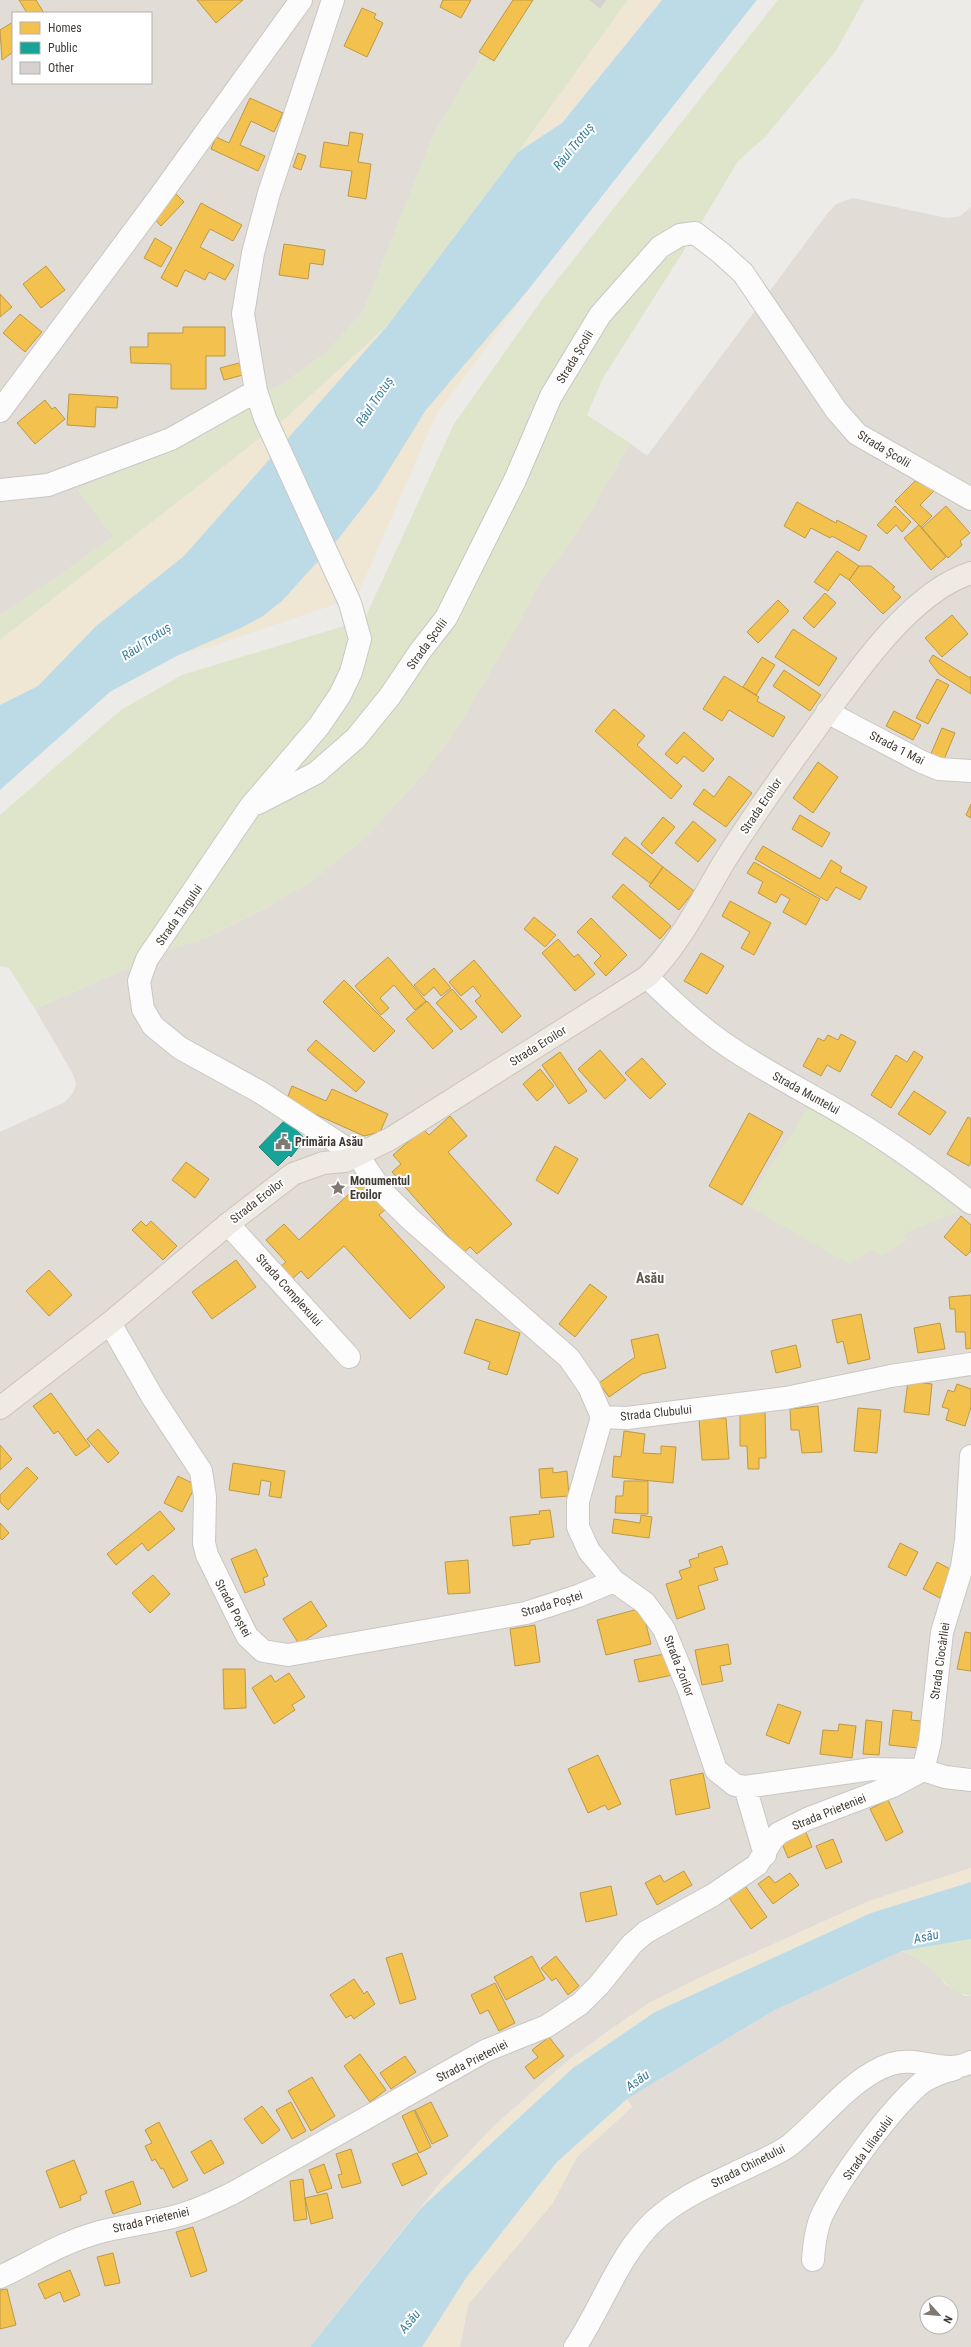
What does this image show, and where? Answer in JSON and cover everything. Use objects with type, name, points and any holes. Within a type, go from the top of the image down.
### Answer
[{"type":"main road","name":"Strada Eroilor","points":[[0,1408],[110,1323],[228,1224],[293,1174],[323,1163],[345,1161],[358,1156],[390,1139],[647,977],[671,951],[744,831],[827,712],[893,629],[937,590],[971,572]]},
{"type":"street","points":[[0,411],[165,189],[301,0]]},
{"type":"street","name":"Strada Târgului","points":[[333,0],[269,194],[253,253],[243,314],[256,391],[265,418],[350,603],[360,639],[351,672],[340,695],[319,726],[250,807],[147,959],[138,981],[143,1009],[153,1026],[180,1048],[260,1092],[358,1156]]},
{"type":"street","name":"Strada Școlii","points":[[250,807],[316,772],[356,738],[390,696],[421,650],[446,618],[515,480],[551,396],[600,315],[660,247],[680,235],[695,233],[721,252],[743,273],[836,410],[857,434],[971,499]]},
{"type":"street","points":[[0,490],[48,485],[172,439],[256,391]]},
{"type":"street","name":"Strada 1 Mai","points":[[827,712],[922,762],[939,769],[971,771]]},
{"type":"street","name":"Strada Muntelui","points":[[647,977],[682,1011],[721,1042],[759,1067],[850,1118],[914,1160],[971,1203]]},
{"type":"street","name":"Strada Clubului","points":[[358,1156],[382,1191],[410,1219],[569,1358],[589,1388],[602,1417],[627,1418],[786,1398],[899,1374],[971,1364]]},
{"type":"street","name":"Strada Complexului","points":[[228,1224],[349,1357]]},
{"type":"street","name":"Strada Poștei","points":[[110,1323],[153,1398],[201,1471],[205,1497],[204,1543],[207,1555],[247,1636],[263,1651],[288,1655],[498,1619],[553,1605],[614,1581]]},
{"type":"street","name":"Strada Zorilor","points":[[602,1417],[582,1486],[577,1515],[582,1538],[614,1581],[644,1603],[664,1629],[689,1690],[712,1763],[724,1778],[735,1785],[745,1788]]},
{"type":"street","name":"Strada Ciocârliei","points":[[923,1770],[930,1742],[942,1632],[962,1567],[966,1541],[971,1456]]},
{"type":"street","points":[[765,1855],[745,1788],[852,1771],[896,1768],[923,1770],[945,1777],[971,1780]]},
{"type":"street","name":"Strada Prieteniei","points":[[0,2277],[45,2252],[68,2242],[119,2227],[180,2215],[205,2206],[233,2193],[485,2051],[547,2026],[580,2004],[599,1985],[632,1944],[646,1932],[744,1876],[757,1865],[765,1855],[772,1840],[784,1830],[807,1819],[893,1786],[923,1770]]},
{"type":"street","name":"Strada Chinetului","points":[[575,2347],[639,2239],[654,2222],[671,2208],[706,2187],[769,2157],[788,2146],[858,2084],[877,2071],[892,2064],[910,2062],[968,2065]]},
{"type":"street","name":"Strada Liliacului","points":[[812,2260],[814,2244],[823,2213],[857,2159],[892,2115],[921,2084],[935,2074],[968,2065]]},
{"type":"shaded area","points":[[0,0],[514,0],[434,134],[363,312],[325,354],[282,384],[78,490],[114,537],[0,616]]},
{"type":"shaded area","points":[[853,198],[947,218],[960,216],[971,207],[971,1868],[869,1901],[703,1976],[649,2003],[607,2032],[566,2062],[493,2127],[440,2183],[310,2347],[0,2347],[0,1132],[65,1102],[73,1093],[76,1084],[73,1074],[35,1009],[169,950],[208,937],[268,907],[314,879],[366,837],[417,781],[454,733],[514,631],[537,587],[583,524],[630,443],[647,456],[827,214],[836,204]]},
{"type":"shaded area","points":[[902,1951],[922,1961],[936,1972],[945,1984],[965,1996],[971,1996],[971,2347],[460,2347],[468,2305],[552,2204],[577,2157],[632,2107],[627,2099],[773,2011]]},
{"type":"green space","points":[[514,0],[628,0],[518,152],[388,325],[286,418],[0,640],[0,616],[114,537],[78,490],[282,384],[325,354],[363,312],[434,134]]},
{"type":"green space","points":[[778,0],[864,0],[836,51],[765,137],[738,161],[695,233],[603,378],[587,415],[630,443],[583,524],[537,587],[514,631],[454,733],[417,781],[366,837],[314,879],[268,907],[208,937],[169,950],[35,1009],[9,968],[0,966],[0,815],[121,710],[182,675],[344,626],[366,616],[454,424],[543,298]]},
{"type":"green space","points":[[808,1107],[832,1116],[960,1211],[903,1234],[908,1240],[881,1256],[871,1250],[849,1264],[746,1205]]},
{"type":"green space","points":[[971,1939],[971,1996],[954,1991],[922,1961],[902,1951]]},
{"type":"sand","points":[[628,0],[662,0],[561,124],[518,152]]},
{"type":"sand","points":[[529,289],[436,415],[357,597],[212,646],[179,655],[241,628],[263,616],[282,601],[339,538],[377,489],[426,410]]},
{"type":"sand","points":[[388,325],[184,556],[96,626],[38,686],[0,705],[0,640],[286,418]]},
{"type":"sand","points":[[971,1868],[971,1882],[871,1913],[655,2012],[573,2068],[421,2208],[440,2183],[493,2127],[566,2062],[649,2003],[703,1976],[869,1901]]},
{"type":"sand","points":[[627,2099],[632,2107],[577,2157],[552,2204],[468,2305],[460,2347],[422,2347],[466,2278],[557,2162]]},
{"type":"water","name":"Râul Trotuș","points":[[662,0],[757,0],[529,289],[426,410],[377,489],[339,538],[282,601],[263,616],[241,628],[179,655],[110,692],[0,790],[0,705],[38,686],[96,626],[184,556],[388,325],[518,152],[562,123]]},
{"type":"water","points":[[971,1882],[971,1939],[902,1951],[773,2011],[627,2099],[557,2162],[466,2278],[422,2347],[310,2347],[421,2208],[573,2068],[655,2012],[871,1913]]},
{"type":"pier","points":[[757,0],[759,0],[512,312],[529,289]]},
{"type":"pier","points":[[192,651],[111,694],[0,792],[110,692],[179,655]]},
{"type":"building: Homes","points":[[19,0],[36,0],[43,12],[26,12]]},
{"type":"building: Homes","points":[[197,0],[243,0],[216,23]]},
{"type":"building: Homes","points":[[443,0],[471,0],[461,18],[440,7]]},
{"type":"building: Homes","points":[[513,0],[533,0],[494,61],[479,52]]},
{"type":"building: Homes","points":[[362,8],[376,14],[374,18],[383,23],[367,57],[344,46]]},
{"type":"building: Homes","points":[[12,23],[12,53],[2,60],[0,30]]},
{"type":"building: Homes","points":[[250,98],[283,113],[274,132],[251,121],[240,145],[265,156],[258,171],[211,149],[216,137],[229,143]]},
{"type":"building: Homes","points":[[350,132],[363,134],[358,162],[371,164],[366,199],[348,196],[352,171],[320,167],[324,142],[348,146]]},
{"type":"building: Homes","points":[[298,153],[306,156],[301,170],[293,167]]},
{"type":"building: Homes","points":[[176,194],[184,202],[161,226],[154,218]]},
{"type":"building: Homes","points":[[201,203],[242,225],[233,241],[210,229],[200,247],[234,265],[225,280],[209,272],[205,280],[185,270],[177,287],[161,278]]},
{"type":"building: Homes","points":[[155,238],[172,248],[161,267],[144,258]]},
{"type":"building: Homes","points":[[284,244],[325,250],[323,265],[310,263],[308,279],[279,275]]},
{"type":"building: Homes","points":[[46,266],[65,290],[41,308],[23,284]]},
{"type":"building: Homes","points":[[0,294],[12,307],[0,317]]},
{"type":"building: Homes","points":[[20,314],[42,332],[25,352],[3,333]]},
{"type":"building: Homes","points":[[183,327],[225,327],[225,356],[206,356],[206,389],[171,389],[171,364],[131,363],[130,347],[148,347],[148,333],[183,333]]},
{"type":"building: Homes","points":[[239,363],[243,375],[224,380],[220,368]]},
{"type":"building: Homes","points":[[69,394],[118,397],[117,408],[96,407],[95,427],[67,425]]},
{"type":"building: Homes","points":[[45,400],[52,409],[55,407],[65,419],[35,444],[17,423]]},
{"type":"building: Homes","points":[[915,481],[935,490],[920,505],[932,516],[921,527],[895,501]]},
{"type":"building: Homes","points":[[797,502],[836,523],[837,520],[867,536],[859,551],[832,536],[830,538],[811,528],[805,538],[784,526]]},
{"type":"building: Homes","points":[[895,506],[911,522],[902,532],[896,525],[887,534],[877,525]]},
{"type":"building: Homes","points":[[946,506],[970,533],[960,541],[962,545],[948,558],[922,528]]},
{"type":"building: Homes","points":[[919,525],[946,557],[931,570],[904,538]]},
{"type":"building: Homes","points":[[837,551],[859,566],[849,580],[840,574],[828,591],[814,582]]},
{"type":"building: Homes","points":[[859,566],[871,566],[895,587],[892,589],[901,597],[883,614],[849,580]]},
{"type":"building: Homes","points":[[825,593],[836,603],[814,628],[803,618]]},
{"type":"building: Homes","points":[[778,600],[789,611],[758,643],[747,632]]},
{"type":"building: Homes","points":[[952,615],[968,634],[942,657],[925,638]]},
{"type":"building: Homes","points":[[793,629],[837,658],[819,686],[775,657]]},
{"type":"building: Homes","points":[[933,655],[970,678],[971,676],[971,694],[939,674],[929,661]]},
{"type":"building: Homes","points":[[762,657],[775,665],[756,695],[743,687]]},
{"type":"building: Homes","points":[[784,670],[821,695],[810,711],[773,686]]},
{"type":"building: Homes","points":[[724,676],[759,697],[757,701],[785,717],[773,737],[729,710],[722,721],[703,709]]},
{"type":"building: Homes","points":[[937,679],[949,685],[928,724],[916,718]]},
{"type":"building: Homes","points":[[614,709],[645,736],[637,745],[682,786],[671,799],[595,731]]},
{"type":"building: Homes","points":[[894,711],[921,725],[913,740],[886,726]]},
{"type":"building: Homes","points":[[942,728],[955,733],[943,762],[930,756]]},
{"type":"building: Homes","points":[[684,732],[714,759],[703,772],[684,756],[677,764],[665,754]]},
{"type":"building: Homes","points":[[818,762],[838,777],[813,813],[793,798]]},
{"type":"building: Homes","points":[[729,776],[752,793],[726,827],[693,804],[704,789],[714,797]]},
{"type":"building: Homes","points":[[971,804],[971,818],[966,815]]},
{"type":"building: Homes","points":[[800,815],[830,833],[822,847],[792,829]]},
{"type":"building: Homes","points":[[663,817],[675,827],[652,854],[641,844]]},
{"type":"building: Homes","points":[[693,821],[716,840],[698,862],[675,843]]},
{"type":"building: Homes","points":[[625,837],[663,867],[651,884],[612,854]]},
{"type":"building: Homes","points":[[763,846],[820,879],[831,860],[842,867],[840,872],[867,887],[860,900],[836,887],[827,901],[755,859]]},
{"type":"building: Homes","points":[[754,862],[820,899],[806,925],[783,912],[790,899],[781,894],[776,903],[758,893],[763,882],[747,873]]},
{"type":"building: Homes","points":[[663,867],[694,891],[679,910],[649,886]]},
{"type":"building: Homes","points":[[623,884],[671,926],[660,939],[612,897]]},
{"type":"building: Homes","points":[[730,901],[771,923],[754,955],[741,948],[750,932],[722,916]]},
{"type":"building: Homes","points":[[534,917],[556,935],[545,947],[524,929]]},
{"type":"building: Homes","points":[[591,918],[627,955],[606,976],[594,963],[601,956],[577,932]]},
{"type":"building: Homes","points":[[558,939],[574,957],[578,954],[595,974],[575,991],[542,953]]},
{"type":"building: Homes","points":[[701,953],[724,966],[707,994],[684,981]]},
{"type":"building: Homes","points":[[388,957],[426,1001],[415,1010],[394,985],[380,998],[389,1008],[381,1015],[355,986]]},
{"type":"building: Homes","points":[[474,960],[521,1016],[502,1033],[475,1001],[481,996],[473,986],[461,996],[449,982]]},
{"type":"building: Homes","points":[[434,968],[451,988],[441,996],[434,987],[424,996],[414,985]]},
{"type":"building: Homes","points":[[344,980],[395,1031],[374,1052],[323,1002]]},
{"type":"building: Homes","points":[[452,989],[477,1017],[461,1030],[436,1003]]},
{"type":"building: Homes","points":[[427,1001],[453,1031],[433,1049],[406,1019]]},
{"type":"building: Homes","points":[[841,1034],[856,1042],[840,1072],[827,1065],[821,1076],[803,1066],[818,1038],[824,1041],[828,1035],[838,1040]]},
{"type":"building: Homes","points":[[316,1040],[365,1082],[356,1092],[307,1050]]},
{"type":"building: Homes","points":[[600,1050],[626,1080],[605,1099],[578,1069]]},
{"type":"building: Homes","points":[[914,1051],[923,1057],[891,1108],[871,1095],[896,1055],[907,1062]]},
{"type":"building: Homes","points":[[560,1052],[587,1091],[569,1104],[542,1065]]},
{"type":"building: Homes","points":[[642,1058],[666,1084],[650,1099],[625,1073]]},
{"type":"building: Homes","points":[[540,1069],[554,1086],[537,1101],[523,1084]]},
{"type":"building: Homes","points":[[292,1086],[326,1101],[332,1089],[388,1114],[380,1132],[364,1136],[286,1101]]},
{"type":"building: Homes","points":[[914,1091],[946,1112],[930,1135],[898,1114]]},
{"type":"building: Homes","points":[[749,1113],[783,1132],[742,1205],[709,1186]]},
{"type":"building: Homes","points":[[450,1116],[467,1136],[448,1152],[512,1224],[477,1254],[470,1247],[463,1253],[392,1172],[401,1164],[393,1155],[423,1129],[429,1135]]},
{"type":"building: Homes","points":[[968,1117],[971,1119],[971,1162],[969,1166],[947,1154]]},
{"type":"building: Homes","points":[[555,1146],[578,1159],[558,1194],[536,1180]]},
{"type":"building: Homes","points":[[186,1162],[209,1179],[195,1198],[172,1180]]},
{"type":"building: Homes","points":[[362,1182],[386,1209],[379,1215],[445,1287],[410,1319],[344,1246],[308,1279],[301,1271],[292,1279],[281,1266],[286,1262],[266,1240],[284,1224],[299,1240]]},
{"type":"building: Homes","points":[[961,1216],[971,1225],[971,1251],[966,1256],[944,1237]]},
{"type":"building: Homes","points":[[141,1221],[146,1226],[151,1221],[177,1246],[163,1260],[132,1230]]},
{"type":"building: Homes","points":[[236,1260],[256,1287],[212,1319],[192,1292]]},
{"type":"building: Homes","points":[[49,1270],[72,1295],[49,1316],[26,1291]]},
{"type":"building: Homes","points":[[590,1284],[607,1297],[575,1337],[559,1324]]},
{"type":"building: Homes","points":[[971,1295],[971,1348],[966,1349],[965,1332],[956,1332],[955,1309],[950,1309],[949,1297]]},
{"type":"building: Homes","points":[[861,1314],[870,1359],[848,1364],[843,1341],[837,1343],[832,1320]]},
{"type":"building: Homes","points":[[476,1319],[520,1333],[507,1375],[488,1369],[490,1362],[464,1353]]},
{"type":"building: Homes","points":[[940,1323],[945,1349],[918,1353],[914,1328]]},
{"type":"building: Homes","points":[[658,1334],[666,1368],[642,1374],[609,1397],[599,1383],[635,1357],[631,1340]]},
{"type":"building: Homes","points":[[796,1345],[801,1367],[776,1373],[771,1351]]},
{"type":"building: Homes","points":[[908,1381],[932,1384],[929,1415],[904,1412]]},
{"type":"building: Homes","points":[[957,1384],[971,1389],[971,1407],[965,1426],[946,1420],[949,1409],[942,1407],[948,1390],[954,1392]]},
{"type":"building: Homes","points":[[51,1393],[90,1446],[76,1456],[58,1431],[54,1434],[33,1406]]},
{"type":"building: Homes","points":[[818,1406],[822,1452],[802,1453],[799,1430],[791,1430],[790,1409]]},
{"type":"building: Homes","points":[[858,1408],[881,1410],[877,1453],[854,1451]]},
{"type":"building: Homes","points":[[740,1412],[765,1412],[766,1458],[759,1458],[759,1469],[748,1469],[747,1446],[740,1446]]},
{"type":"building: Homes","points":[[726,1418],[729,1459],[702,1460],[699,1419]]},
{"type":"building: Homes","points":[[98,1429],[119,1453],[108,1463],[87,1439]]},
{"type":"building: Homes","points":[[624,1431],[645,1434],[643,1453],[661,1454],[661,1446],[676,1447],[673,1483],[612,1477],[614,1456],[621,1457]]},
{"type":"building: Homes","points":[[0,1445],[12,1459],[0,1470]]},
{"type":"building: Homes","points":[[233,1463],[285,1471],[281,1498],[269,1496],[271,1482],[261,1480],[259,1495],[229,1490]]},
{"type":"building: Homes","points":[[27,1467],[38,1478],[8,1510],[0,1502],[0,1495]]},
{"type":"building: Homes","points":[[553,1468],[553,1473],[567,1471],[569,1496],[541,1498],[539,1469]]},
{"type":"building: Homes","points":[[178,1476],[196,1485],[182,1512],[164,1503]]},
{"type":"building: Homes","points":[[624,1481],[648,1481],[648,1514],[615,1513],[616,1496],[623,1496]]},
{"type":"building: Homes","points":[[550,1510],[554,1537],[530,1540],[530,1544],[513,1546],[510,1517],[540,1514],[539,1511]]},
{"type":"building: Homes","points":[[160,1511],[175,1529],[148,1551],[142,1543],[116,1565],[107,1554]]},
{"type":"building: Homes","points":[[641,1515],[652,1517],[649,1538],[612,1533],[614,1519],[640,1523]]},
{"type":"building: Homes","points":[[0,1523],[9,1533],[2,1540],[0,1538]]},
{"type":"building: Homes","points":[[900,1543],[918,1552],[906,1576],[888,1567]]},
{"type":"building: Homes","points":[[722,1546],[728,1564],[714,1568],[718,1580],[698,1586],[705,1609],[677,1619],[666,1584],[682,1579],[679,1571],[691,1567],[689,1560],[699,1557],[698,1554]]},
{"type":"building: Homes","points":[[256,1549],[268,1576],[263,1578],[265,1585],[245,1593],[231,1559]]},
{"type":"building: Homes","points":[[468,1560],[470,1593],[448,1594],[445,1562]]},
{"type":"building: Homes","points":[[937,1562],[954,1571],[940,1598],[923,1589]]},
{"type":"building: Homes","points":[[153,1575],[170,1594],[150,1613],[132,1593]]},
{"type":"building: Homes","points":[[311,1601],[327,1626],[299,1644],[283,1619]]},
{"type":"building: Homes","points":[[642,1608],[651,1644],[606,1655],[597,1620]]},
{"type":"building: Homes","points":[[535,1625],[540,1662],[515,1666],[510,1629]]},
{"type":"building: Homes","points":[[965,1632],[971,1633],[971,1671],[957,1669]]},
{"type":"building: Homes","points":[[728,1644],[731,1664],[720,1666],[723,1681],[702,1685],[695,1650]]},
{"type":"building: Homes","points":[[669,1653],[673,1675],[639,1682],[634,1660]]},
{"type":"building: Homes","points":[[223,1669],[245,1669],[246,1708],[224,1709]]},
{"type":"building: Homes","points":[[289,1673],[305,1697],[292,1705],[295,1710],[274,1724],[252,1688],[271,1675],[275,1682]]},
{"type":"building: Homes","points":[[778,1704],[801,1712],[789,1744],[766,1735]]},
{"type":"building: Homes","points":[[893,1710],[912,1712],[911,1720],[921,1721],[918,1748],[889,1745]]},
{"type":"building: Homes","points":[[866,1720],[882,1722],[879,1755],[863,1754]]},
{"type":"building: Homes","points":[[839,1724],[856,1726],[852,1758],[820,1754],[823,1730],[838,1731]]},
{"type":"building: Homes","points":[[598,1755],[621,1804],[608,1810],[605,1805],[588,1813],[568,1769]]},
{"type":"building: Homes","points":[[703,1773],[710,1808],[676,1815],[670,1780]]},
{"type":"building: Homes","points":[[888,1800],[903,1832],[886,1841],[870,1809]]},
{"type":"building: Homes","points":[[805,1830],[812,1847],[788,1858],[781,1841]]},
{"type":"building: Homes","points":[[833,1839],[842,1862],[826,1869],[816,1846]]},
{"type":"building: Homes","points":[[684,1871],[692,1885],[657,1905],[645,1883],[660,1875],[664,1882]]},
{"type":"building: Homes","points":[[790,1873],[799,1885],[773,1904],[758,1884],[769,1876],[775,1883]]},
{"type":"building: Homes","points":[[743,1883],[767,1917],[751,1929],[727,1895]]},
{"type":"building: Homes","points":[[611,1886],[617,1915],[586,1922],[580,1893]]},
{"type":"building: Homes","points":[[402,1953],[416,1999],[400,2004],[386,1958]]},
{"type":"building: Homes","points":[[532,1956],[545,1979],[506,2000],[494,1977]]},
{"type":"building: Homes","points":[[556,1956],[579,1986],[568,1995],[556,1978],[552,1981],[541,1968]]},
{"type":"building: Homes","points":[[354,1979],[364,1994],[367,1991],[375,2004],[354,2019],[351,2015],[346,2018],[330,1995]]},
{"type":"building: Homes","points":[[495,1983],[515,2023],[499,2031],[488,2010],[480,2014],[471,1995]]},
{"type":"building: Homes","points":[[549,2037],[564,2056],[534,2079],[525,2067],[538,2057],[532,2050]]},
{"type":"building: Homes","points":[[360,2054],[386,2090],[370,2102],[344,2066]]},
{"type":"building: Homes","points":[[405,2056],[416,2072],[391,2089],[380,2073]]},
{"type":"building: Homes","points":[[312,2077],[335,2116],[311,2131],[288,2091]]},
{"type":"building: Homes","points":[[291,2102],[306,2131],[292,2139],[276,2110]]},
{"type":"building: Homes","points":[[431,2102],[448,2136],[432,2144],[415,2110]]},
{"type":"building: Homes","points":[[262,2106],[280,2130],[262,2144],[244,2119]]},
{"type":"building: Homes","points":[[414,2110],[431,2147],[419,2153],[402,2116]]},
{"type":"building: Homes","points":[[159,2122],[188,2180],[173,2188],[163,2168],[161,2169],[155,2159],[152,2161],[145,2146],[152,2143],[145,2130]]},
{"type":"building: Homes","points":[[211,2140],[224,2163],[204,2174],[191,2152]]},
{"type":"building: Homes","points":[[351,2149],[361,2183],[342,2188],[338,2175],[342,2174],[336,2154]]},
{"type":"building: Homes","points":[[417,2153],[427,2174],[402,2186],[392,2164]]},
{"type":"building: Homes","points":[[74,2160],[87,2193],[80,2196],[81,2200],[60,2208],[46,2171]]},
{"type":"building: Homes","points":[[324,2164],[332,2188],[317,2193],[309,2170]]},
{"type":"building: Homes","points":[[303,2179],[307,2219],[294,2221],[290,2181]]},
{"type":"building: Homes","points":[[133,2181],[141,2204],[113,2214],[105,2191]]},
{"type":"building: Homes","points":[[327,2193],[333,2218],[311,2224],[305,2198]]},
{"type":"building: Homes","points":[[193,2227],[207,2271],[191,2277],[176,2232]]},
{"type":"building: Homes","points":[[113,2253],[120,2283],[105,2286],[97,2257]]},
{"type":"building: Homes","points":[[70,2270],[80,2295],[64,2302],[60,2292],[45,2299],[38,2284]]},
{"type":"building: Homes","points":[[7,2289],[16,2325],[0,2329],[0,2290]]},
{"type":"building: Public","points":[[286,1119],[305,1139],[291,1157],[289,1155],[278,1166],[259,1147]]},
{"type":"building: Other","points":[[590,0],[606,0],[600,8]]},
{"type":"place","name":"Primăria Asău","points":[[283,1142]]},
{"type":"place","name":"Monumentul Eroilor","points":[[338,1188]]},
{"type":"district","name":"Asău","points":[[650,1278]]}]
